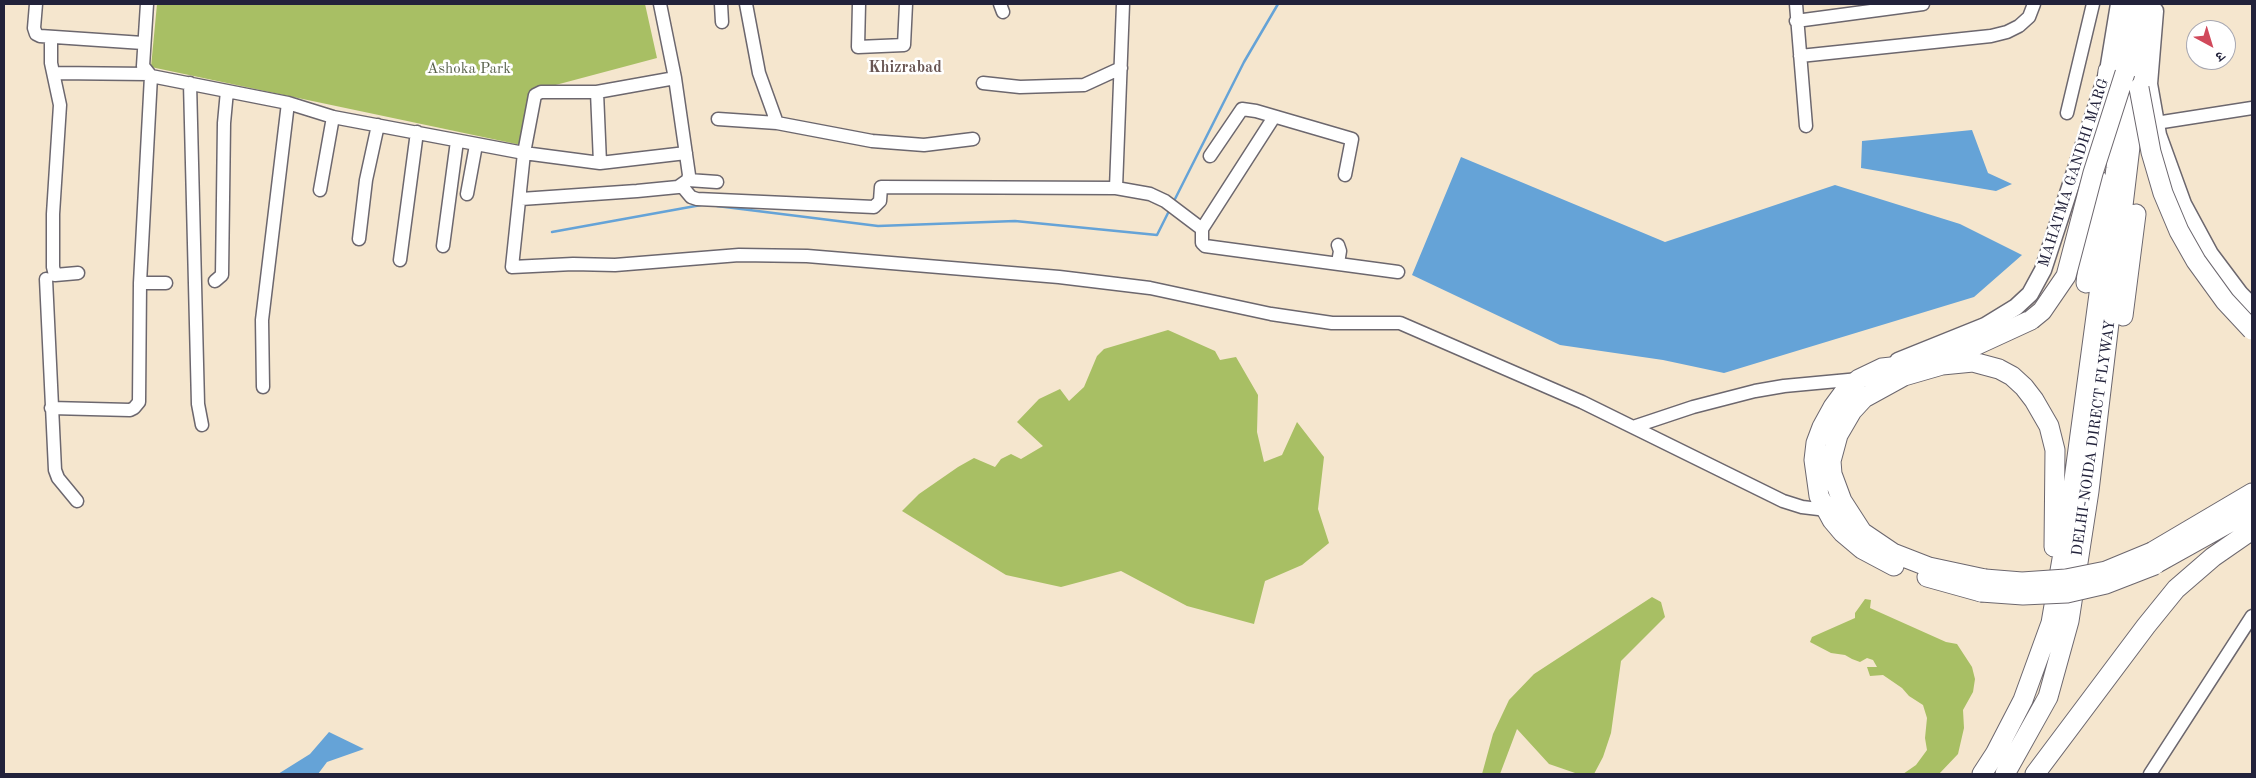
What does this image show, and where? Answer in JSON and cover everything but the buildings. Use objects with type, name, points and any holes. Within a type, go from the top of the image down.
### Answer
[{"type":"highway","points":[[2134,4],[2066,276],[2042,311],[2031,320],[1968,349],[1910,365],[1882,368],[1859,380],[1844,392],[1822,426],[1816,443],[1814,460],[1819,496],[1843,533],[1874,557],[1917,574],[1983,586],[2066,579],[2106,571],[2153,558],[2252,510]]},
{"type":"highway","points":[[2078,562],[2095,518],[2131,262],[2144,86],[2147,4]]},
{"type":"highway","points":[[2054,540],[2089,264],[2116,72]]},
{"type":"highway","name":"DELHI-NOIDA DIRECT FLYWAY","points":[[2005,774],[2048,697],[2069,621],[2078,562],[2080,491],[2116,168],[2116,72]]},
{"type":"highway","points":[[2144,86],[2151,152],[2160,185],[2179,231],[2196,261],[2225,301],[2252,330]]},
{"type":"highway","name":"DELHI-NOIDA DIRECT FLYWAY","points":[[2051,623],[2080,491],[2144,86]]},
{"type":"highway","points":[[1982,774],[1995,754],[2023,700],[2051,623],[2055,450],[2049,426],[2034,400],[2012,376],[1987,364],[1973,362],[1942,365],[1904,376],[1864,398],[1852,411],[1838,435],[1830,461],[1832,474],[1842,501],[1862,532],[1893,553],[1983,586]]},
{"type":"highway","points":[[2153,558],[2252,493]]},
{"type":"highway","points":[[2035,774],[2176,589],[2213,557],[2252,530]]},
{"type":"main road","name":"MAHATMA GANDHI MARG","points":[[1882,368],[1985,326],[2016,307],[2030,294],[2043,270],[2116,72],[2119,4]]},
{"type":"main road","points":[[2155,4],[2144,86],[2158,135],[2183,204],[2210,254],[2240,294],[2252,306]]},
{"type":"street","points":[[36,4],[34,31],[40,36],[143,43]]},
{"type":"street","points":[[51,408],[130,410],[137,406],[140,397],[140,283],[150,75],[142,66],[147,4]]},
{"type":"street","points":[[660,4],[675,78],[686,152],[689,175],[684,182]]},
{"type":"street","points":[[721,4],[722,22]]},
{"type":"street","points":[[746,4],[759,73],[777,123]]},
{"type":"street","points":[[859,4],[858,47],[904,45],[906,4]]},
{"type":"street","points":[[1116,188],[1123,4]]},
{"type":"street","points":[[1796,4],[1806,126]]},
{"type":"street","points":[[1796,22],[1923,4]]},
{"type":"street","points":[[1800,56],[1991,36],[2007,32],[2019,26],[2029,17],[2034,4]]},
{"type":"street","points":[[2067,112],[2093,4]]},
{"type":"street","points":[[51,38],[51,63],[55,73],[60,105],[53,214],[53,268],[55,275],[78,273]]},
{"type":"street","points":[[983,83],[1020,87],[1084,85],[1122,68]]},
{"type":"street","points":[[55,73],[150,75],[288,103],[333,117],[524,154],[600,163],[686,152]]},
{"type":"street","points":[[675,78],[597,92],[541,92],[535,95],[524,154],[521,199],[512,267],[573,264],[615,265],[739,255],[807,256],[1040,275],[1150,288],[1271,314],[1332,323],[1400,323],[1582,402],[1783,501],[1802,508],[1827,510]]},
{"type":"street","points":[[190,83],[198,404],[202,425]]},
{"type":"street","points":[[215,281],[222,275],[224,123],[227,91]]},
{"type":"street","points":[[597,92],[600,163]]},
{"type":"street","points":[[263,387],[262,320],[288,103]]},
{"type":"street","points":[[2156,123],[2252,108]]},
{"type":"street","points":[[1210,156],[1242,109],[1352,139],[1345,175]]},
{"type":"street","points":[[320,190],[333,117]]},
{"type":"street","points":[[1274,117],[1202,228],[1202,243],[1205,246],[1398,272]]},
{"type":"street","points":[[718,119],[777,123],[872,141],[924,145],[973,138]]},
{"type":"street","points":[[359,239],[366,180],[378,126]]},
{"type":"street","points":[[400,260],[417,132]]},
{"type":"street","points":[[443,246],[457,141]]},
{"type":"street","points":[[467,194],[476,145]]},
{"type":"street","points":[[684,182],[691,197],[697,199],[874,207],[880,201],[881,187],[1116,188],[1150,194],[1202,228]]},
{"type":"street","points":[[521,199],[637,191],[684,182],[717,182]]},
{"type":"street","points":[[1338,245],[1340,251],[1338,264]]},
{"type":"street","points":[[46,279],[55,470],[58,478],[77,501]]},
{"type":"street","points":[[140,283],[166,283]]},
{"type":"street","points":[[1634,427],[1693,407],[1755,391],[1784,386],[1859,380]]},
{"type":"street","points":[[2150,774],[2252,616]]},
{"type":"green space","name":"Ashoka Park","points":[[157,4],[645,4],[657,58],[533,91],[521,145],[151,67]]},
{"type":"green space","points":[[1168,330],[1215,351],[1220,360],[1236,357],[1258,395],[1257,432],[1264,462],[1282,455],[1297,422],[1324,457],[1318,509],[1329,543],[1302,565],[1265,581],[1254,624],[1187,606],[1121,571],[1061,587],[1006,575],[902,511],[919,494],[974,458],[995,467],[1001,459],[1011,454],[1021,459],[1043,446],[1017,422],[1039,399],[1060,389],[1069,401],[1084,387],[1097,356],[1104,349]]},
{"type":"green space","points":[[1652,597],[1661,602],[1665,617],[1621,661],[1611,733],[1603,757],[1594,774],[1578,774],[1549,764],[1517,729],[1500,774],[1482,774],[1493,734],[1509,700],[1534,674]]},
{"type":"green space","points":[[1865,599],[1871,600],[1870,608],[1946,642],[1957,644],[1972,667],[1975,679],[1973,692],[1963,710],[1964,728],[1958,754],[1939,774],[1903,774],[1916,765],[1927,750],[1925,738],[1927,718],[1923,705],[1883,675],[1870,676],[1867,667],[1877,667],[1873,660],[1867,658],[1860,662],[1845,655],[1831,653],[1810,642],[1812,637],[1855,618],[1855,613]]},
{"type":"water","points":[[1972,130],[1988,173],[2012,184],[1996,191],[1861,168],[1862,141]]},
{"type":"water","points":[[1461,157],[1665,242],[1835,185],[1960,224],[2022,255],[1974,297],[1724,373],[1663,360],[1560,345],[1412,275]]},
{"type":"water","points":[[329,732],[364,749],[327,762],[318,774],[278,774],[310,754]]},
{"type":"waterway","points":[[1174,201],[1244,62],[1278,4]]},
{"type":"waterway","points":[[552,232],[701,205]]},
{"type":"waterway","points":[[717,206],[878,226],[1015,221],[1157,235],[1169,211]]},
{"type":"district","name":"Khizrabad","points":[[905,68]]}]
